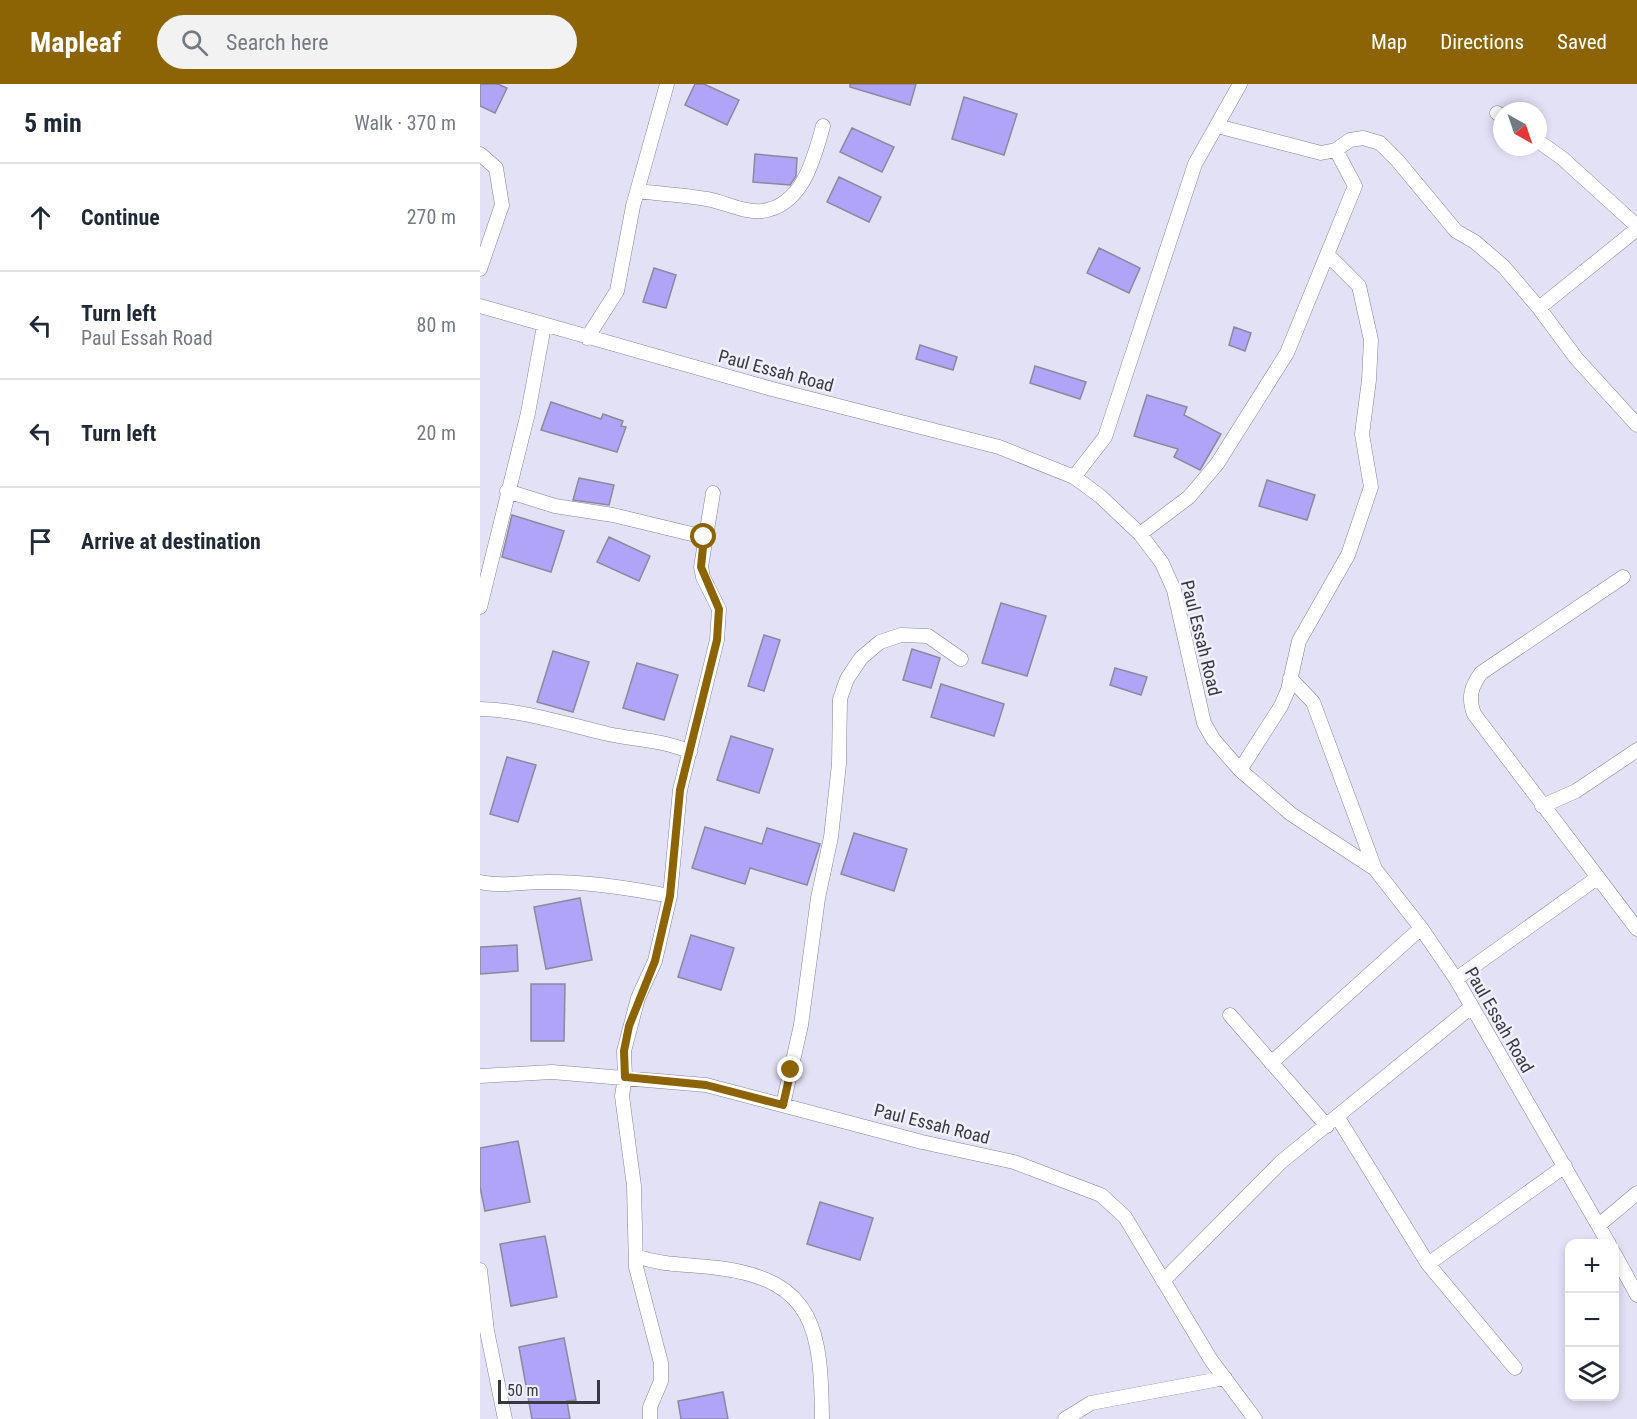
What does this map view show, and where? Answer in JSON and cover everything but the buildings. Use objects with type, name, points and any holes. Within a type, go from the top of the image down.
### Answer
[{"type":"street","points":[[587,338],[617,291],[638,191],[667,84]]},
{"type":"street","points":[[1074,477],[1105,437],[1195,164],[1240,84]]},
{"type":"street","points":[[638,191],[709,199],[762,211],[778,204],[800,188],[815,155],[823,126]]},
{"type":"street","points":[[1217,126],[1321,153],[1336,150],[1350,141],[1363,138],[1380,143],[1456,231],[1504,267],[1539,308],[1576,358],[1637,425]]},
{"type":"street","points":[[1539,308],[1637,228],[1562,158],[1547,147]]},
{"type":"street","points":[[1140,534],[1189,497],[1217,464],[1287,353],[1355,186],[1336,150]]},
{"type":"street","points":[[480,154],[496,168],[502,205],[480,269]]},
{"type":"street","points":[[1240,770],[1281,706],[1299,641],[1348,555],[1371,488],[1362,434],[1371,340],[1359,286],[1328,255]]},
{"type":"street","name":"Paul Essah Road","points":[[480,306],[587,338],[999,447],[1074,477],[1100,496],[1140,534],[1162,563],[1174,590],[1204,723],[1213,739],[1240,770],[1291,814],[1375,869],[1421,928],[1456,979],[1470,1008],[1606,1239]]},
{"type":"street","points":[[480,607],[528,412],[544,326]]},
{"type":"street","points":[[507,491],[542,503],[613,516],[704,537]]},
{"type":"street","points":[[650,1419],[650,1407],[661,1381],[661,1363],[636,1267],[633,1177],[622,1096],[625,1077],[624,1051],[629,1026],[655,961],[670,896],[680,790],[717,640],[719,609],[701,567],[704,537],[713,493]]},
{"type":"street","points":[[1623,577],[1481,673],[1472,686],[1469,701],[1474,714],[1637,929]]},
{"type":"street","points":[[783,1105],[801,1025],[818,898],[831,837],[839,764],[840,699],[847,679],[861,658],[880,642],[900,635],[928,636],[962,659]]},
{"type":"street","points":[[1290,678],[1313,702],[1375,869]]},
{"type":"street","points":[[480,709],[560,720],[608,734],[674,744],[690,752]]},
{"type":"street","points":[[1542,806],[1576,791],[1637,750]]},
{"type":"street","points":[[1456,979],[1597,878]]},
{"type":"street","points":[[480,882],[522,885],[544,882],[627,888],[670,896]]},
{"type":"street","points":[[1271,1063],[1421,928]]},
{"type":"street","points":[[1163,1281],[1281,1162],[1332,1122],[1368,1088],[1470,1008]]},
{"type":"street","points":[[1230,1015],[1271,1063],[1332,1122],[1428,1264],[1515,1368]]},
{"type":"street","name":"Paul Essah Road","points":[[480,1076],[552,1072],[706,1085],[922,1142],[1014,1162],[1101,1195],[1125,1217],[1225,1378],[1255,1419]]},
{"type":"street","points":[[1428,1264],[1565,1167]]},
{"type":"street","points":[[1599,1224],[1637,1194]]},
{"type":"street","points":[[636,1256],[670,1266],[717,1268],[747,1274],[786,1290],[798,1300],[813,1330],[822,1419]]},
{"type":"street","points":[[1619,1262],[1637,1294]]},
{"type":"street","points":[[480,1270],[487,1331],[506,1419]]},
{"type":"street","points":[[1065,1419],[1091,1403],[1225,1378]]},
{"type":"route","points":[[704,537],[701,567],[703,577],[719,609],[717,640],[695,739],[680,790],[670,896],[655,961],[638,998],[629,1026],[624,1051],[625,1077],[706,1085],[783,1105],[791,1070]]}]
